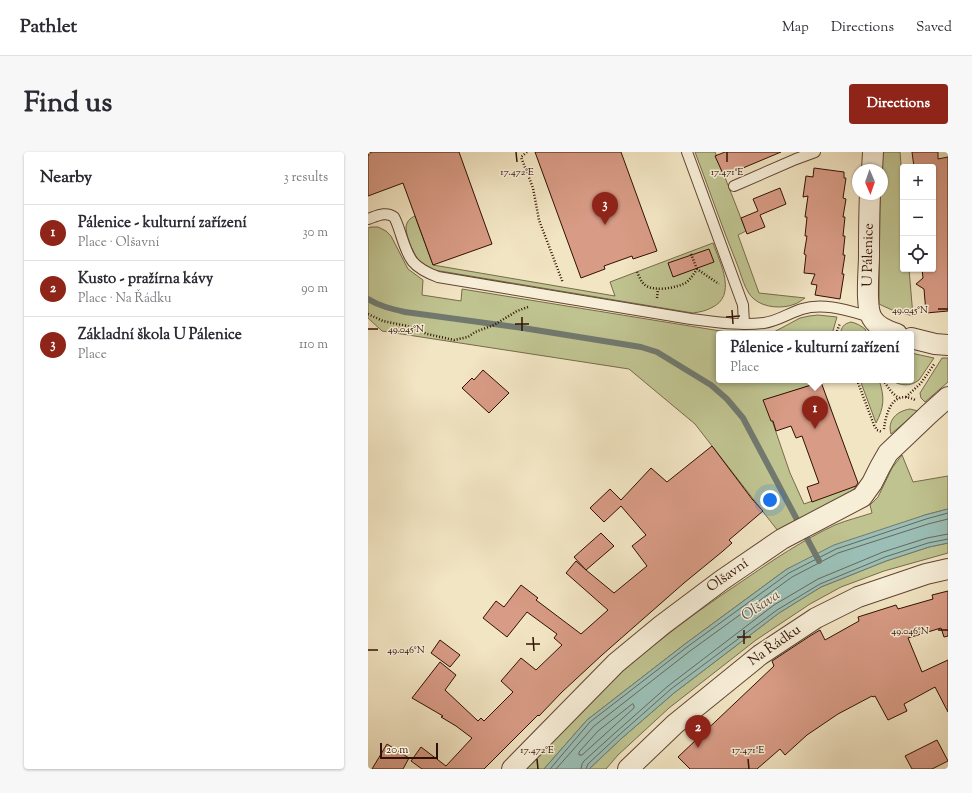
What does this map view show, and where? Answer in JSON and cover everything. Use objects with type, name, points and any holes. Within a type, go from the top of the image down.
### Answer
[{"type":"street","points":[[873,164],[874,152]]},
{"type":"street","name":"U Pálenice","points":[[870,200],[868,298],[871,317]]},
{"type":"street","points":[[871,317],[878,325],[890,331]]},
{"type":"street","points":[[914,339],[945,345]]},
{"type":"street","name":"Olšavní","points":[[512,769],[616,663],[662,625],[722,580],[782,539],[862,497],[872,483],[888,453],[948,398]]},
{"type":"street","name":"Na Řádku","points":[[628,769],[675,724],[760,655],[816,618],[858,597],[926,574],[948,569]]},
{"type":"lane","points":[[687,152],[743,305],[744,324]]},
{"type":"lane","points":[[734,186],[815,152]]},
{"type":"lane","points":[[368,220],[384,214],[394,217],[411,260],[419,269],[438,277],[691,319],[731,324],[772,322],[803,309],[815,307],[832,307],[871,317]]},
{"type":"path","points":[[368,155],[372,152]]},
{"type":"path","points":[[368,314],[383,321],[407,326],[427,334],[454,340],[468,337],[475,332],[494,325],[517,311],[556,297],[564,283],[539,220],[533,188],[521,157],[528,152]]},
{"type":"path","points":[[691,254],[697,270],[726,288],[736,288]]},
{"type":"path","points":[[637,272],[645,285],[650,288],[658,289],[681,285],[688,281],[697,270]]},
{"type":"path","points":[[906,397],[921,383],[940,356],[945,345]]},
{"type":"path","points":[[858,383],[874,425],[884,434]]},
{"type":"path","points":[[885,383],[895,396],[899,398]]},
{"type":"green space","points":[[695,152],[715,152],[746,231],[738,235],[759,293],[805,298],[790,306],[774,307],[758,302],[751,296],[744,283]]},
{"type":"green space","points":[[881,152],[900,152],[900,272],[909,272],[913,316],[892,310],[879,304],[880,200],[888,200],[888,164],[881,164]]},
{"type":"green space","points":[[415,216],[433,265],[615,296],[610,282],[713,243],[725,278],[724,296],[719,303],[711,308],[693,313],[434,270],[419,261],[409,242],[406,226],[409,220]]},
{"type":"green space","points":[[378,227],[386,231],[391,236],[408,269],[423,280],[422,295],[461,301],[462,289],[721,331],[716,331],[716,383],[818,383],[765,400],[790,473],[804,504],[857,485],[850,495],[778,531],[695,424],[629,369],[382,331],[368,318],[368,228]]},
{"type":"green space","points":[[818,315],[837,317],[833,331],[776,331],[800,318]]},
{"type":"green space","points":[[851,322],[859,325],[866,331],[841,331],[846,324]]},
{"type":"green space","points":[[914,354],[934,358],[919,380],[914,383]]},
{"type":"green space","points":[[942,358],[948,358],[948,382],[925,402],[921,398],[920,393]]},
{"type":"green space","points":[[861,383],[880,383],[883,402],[881,412],[876,423]]},
{"type":"green space","points":[[896,383],[914,383],[909,385]]},
{"type":"green space","points":[[910,409],[918,411],[891,434],[890,424],[894,417],[905,410]]},
{"type":"green space","points":[[902,455],[913,482],[948,476],[948,509],[925,515],[787,569],[685,644],[587,720],[544,769],[524,769],[592,699],[633,662],[699,611],[766,565],[811,537],[835,525],[872,513],[870,505],[878,497],[892,468]]},
{"type":"green space","points":[[948,543],[948,553],[884,571],[841,587],[810,604],[756,640],[669,708],[618,755],[606,769],[589,769],[674,693],[779,613],[821,587],[886,561],[929,547]]},
{"type":"water","name":"Olšava","points":[[948,509],[948,543],[929,547],[886,561],[821,587],[779,613],[674,693],[589,769],[544,769],[587,720],[685,644],[787,569],[834,545],[925,515]]},
{"type":"building","points":[[368,152],[459,152],[492,244],[433,265],[403,183],[368,196]]},
{"type":"building","points":[[535,152],[621,152],[657,251],[633,259],[632,256],[604,266],[605,269],[581,278]]},
{"type":"building","points":[[725,152],[781,152],[724,176],[715,156]]},
{"type":"building","points":[[912,152],[938,152],[938,159],[948,157],[948,311],[926,313],[924,289],[916,284],[923,278],[922,272],[936,272],[936,164],[914,164]]},
{"type":"building","points":[[814,168],[844,172],[844,178],[846,178],[843,198],[846,199],[843,217],[845,217],[843,236],[845,236],[843,255],[845,255],[840,299],[815,295],[817,285],[811,284],[815,274],[804,273],[806,255],[804,254],[807,236],[805,236],[807,217],[805,217],[808,196],[803,197],[806,176],[813,177]]},
{"type":"building","points":[[780,188],[786,204],[760,215],[765,227],[747,234],[741,218],[758,211],[753,199]]},
{"type":"building","points":[[709,249],[714,262],[673,277],[668,263]]},
{"type":"building","points":[[483,370],[509,393],[489,413],[462,388],[472,378],[474,380]]},
{"type":"building","points":[[821,383],[858,483],[856,486],[812,502],[807,487],[819,483],[802,436],[796,438],[791,426],[776,431],[763,400]]},
{"type":"building","points":[[712,446],[752,499],[763,511],[729,540],[732,543],[602,655],[562,692],[539,716],[538,715],[484,769],[422,769],[411,761],[421,747],[446,766],[472,738],[441,717],[443,716],[412,698],[440,662],[456,675],[445,690],[478,721],[481,718],[484,721],[513,692],[501,681],[521,658],[536,670],[562,645],[554,638],[557,634],[527,612],[507,637],[483,618],[496,601],[504,607],[521,585],[538,598],[536,600],[581,634],[608,610],[566,573],[576,561],[614,593],[647,566],[632,546],[646,535],[621,506],[604,522],[590,508],[610,489],[621,500],[651,468],[667,482]]},
{"type":"building","points":[[601,533],[614,546],[586,570],[574,557]]},
{"type":"building","points":[[948,591],[948,636],[944,637],[941,628],[908,638],[922,672],[948,660],[948,712],[935,687],[904,704],[907,711],[888,720],[875,696],[872,696],[838,714],[807,735],[785,755],[780,749],[757,769],[690,769],[678,757],[774,666],[772,661],[810,636],[820,630],[825,640],[859,621],[858,617],[896,605],[898,609],[933,599],[932,595]]},
{"type":"building","points":[[440,640],[460,655],[450,667],[431,653]]},
{"type":"building","points":[[937,740],[948,761],[932,769],[912,769],[905,756]]},
{"type":"building","points":[[387,744],[409,758],[403,769],[372,769]]},
{"type":"waterway","points":[[368,299],[381,305],[405,312],[523,328],[641,347],[657,352],[711,385],[727,399],[743,418],[819,561]]},
{"type":"place","name":"Základní škola U Pálenice","points":[[605,225]]},
{"type":"place","name":"Pálenice - kulturní zařízení","points":[[815,429]]},
{"type":"place","name":"Kusto - pražírna kávy","points":[[698,748]]}]
